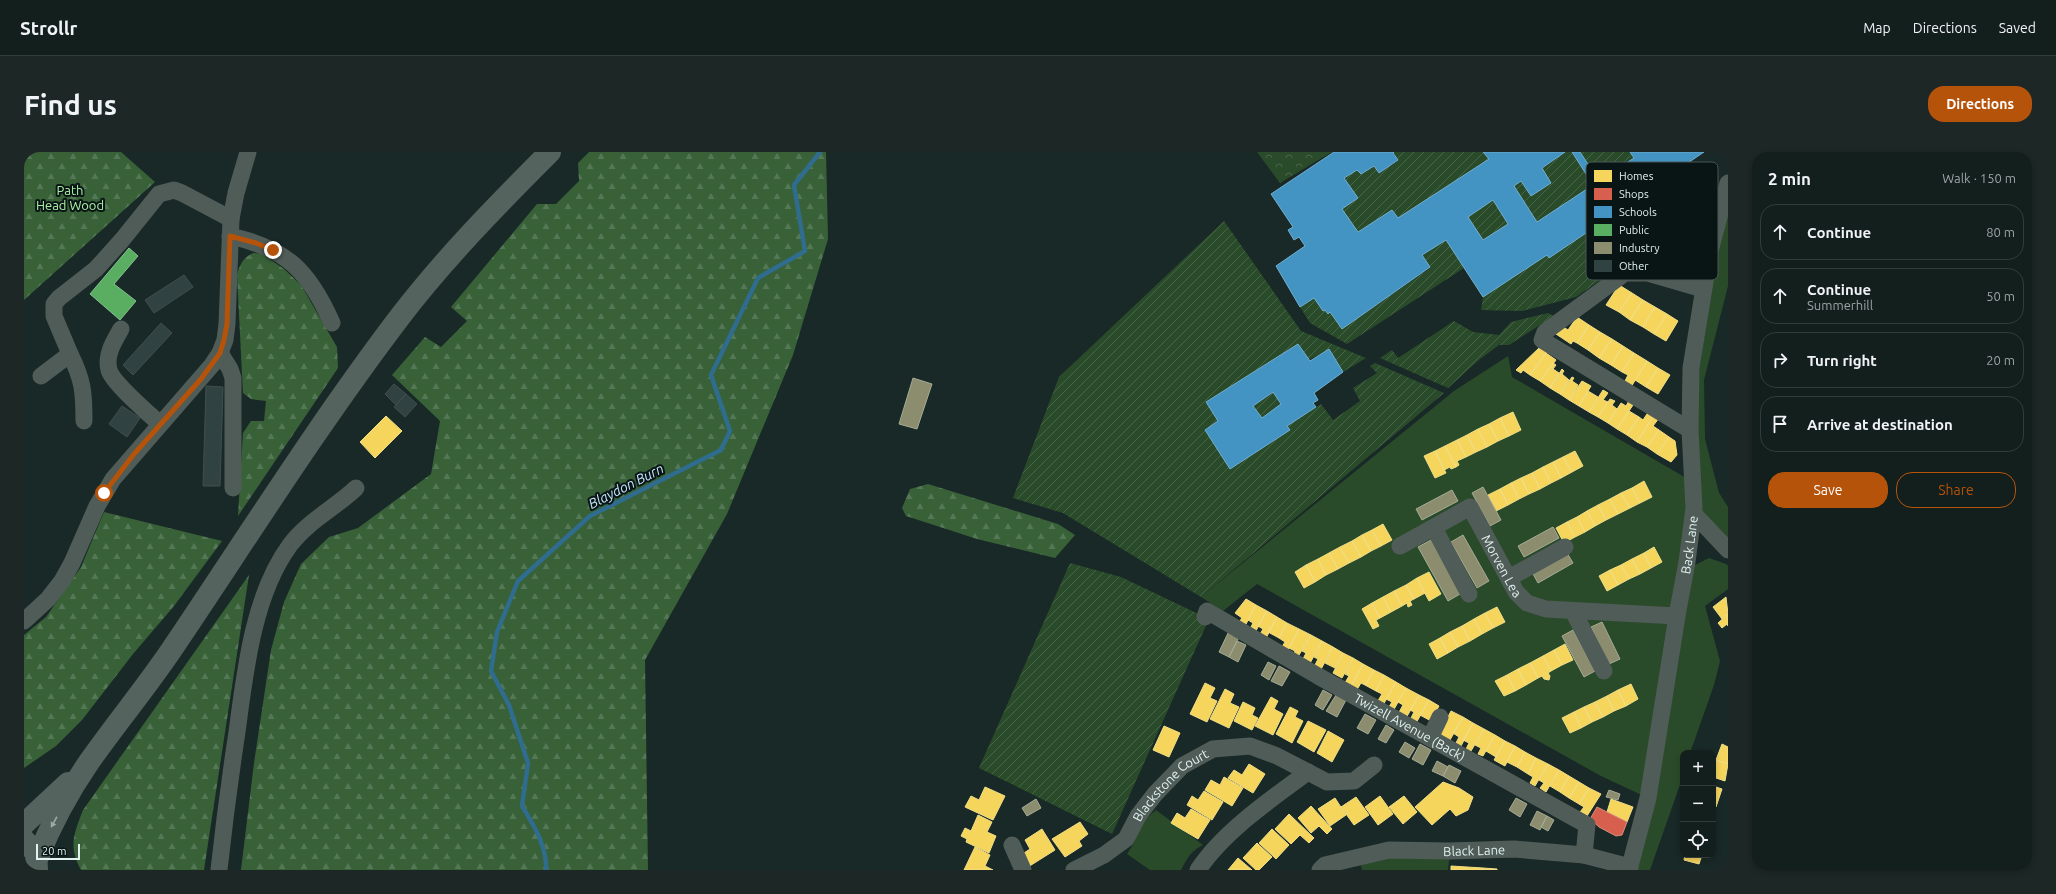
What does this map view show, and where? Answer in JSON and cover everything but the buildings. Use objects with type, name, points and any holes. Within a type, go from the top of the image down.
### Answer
[{"type":"main road","points":[[39,866],[48,833],[87,764],[168,654],[306,448],[400,317],[446,261],[504,198],[550,152]]},
{"type":"main road","points":[[24,824],[87,764]]},
{"type":"main road","points":[[24,840],[32,847],[39,866]]},
{"type":"street","points":[[24,620],[48,599],[62,581],[72,563],[96,506],[113,479],[201,379],[220,353],[227,324],[231,219],[236,193],[248,152]]},
{"type":"street","name":"Back Lane","points":[[1718,221],[1728,183]]},
{"type":"street","points":[[84,421],[84,391],[79,372],[54,316],[54,304],[67,291],[96,269],[122,240],[159,194],[174,190],[231,219]]},
{"type":"street","points":[[230,236],[256,243],[292,262],[302,272],[321,298],[332,323]]},
{"type":"street","points":[[1616,280],[1545,332],[1542,340],[1690,430]]},
{"type":"street","points":[[1672,280],[1703,289]]},
{"type":"street","name":"Back Lane","points":[[1629,868],[1648,798],[1694,514],[1690,430],[1691,368],[1705,280]]},
{"type":"street","points":[[121,329],[109,354],[108,361],[110,374],[160,424]]},
{"type":"street","points":[[220,353],[230,369],[233,378],[239,412],[233,488]]},
{"type":"street","points":[[41,376],[70,354]]},
{"type":"street","points":[[219,870],[241,698],[251,649],[266,591],[282,557],[300,533],[356,488]]},
{"type":"street","name":"Morven Lea","points":[[1400,546],[1470,507],[1516,592],[1527,603],[1546,609],[1677,616]]},
{"type":"street","points":[[1694,514],[1728,550]]},
{"type":"street","points":[[1434,528],[1469,594]]},
{"type":"street","points":[[1509,578],[1565,547]]},
{"type":"street","points":[[1573,611],[1604,671]]},
{"type":"street","name":"Twizell Avenue (Back)","points":[[1206,614],[1587,826],[1584,855]]},
{"type":"street","points":[[1430,738],[1440,717]]},
{"type":"street","name":"Blackstone Court","points":[[1074,870],[1104,856],[1126,839],[1138,816],[1155,794],[1182,766],[1213,749],[1250,746],[1278,756],[1327,782],[1354,781],[1374,765]]},
{"type":"street","points":[[1198,870],[1230,833],[1308,772]]},
{"type":"street","points":[[1012,845],[1023,870]]},
{"type":"street","name":"Black Lane","points":[[1320,870],[1325,865],[1389,850],[1450,851],[1514,849],[1584,855],[1629,868]]},
{"type":"green space","name":"Path Head Wood","points":[[24,152],[121,152],[155,182],[24,300]]},
{"type":"green space","points":[[589,152],[826,152],[828,239],[793,355],[727,514],[645,660],[648,870],[241,870],[254,763],[271,650],[284,602],[301,564],[329,537],[358,528],[431,474],[440,421],[392,375],[425,337],[441,347],[467,321],[451,307],[537,204],[556,204],[579,181],[578,163]]},
{"type":"green space","points":[[1257,152],[1332,152],[1280,183]]},
{"type":"green space","points":[[1483,152],[1489,159],[1398,218],[1392,210],[1358,232],[1342,209],[1358,198],[1344,178],[1357,170],[1361,174],[1374,166],[1379,173],[1398,161],[1393,153]]},
{"type":"green space","points":[[1565,152],[1572,152],[1586,174],[1586,190],[1537,222],[1514,186],[1521,181],[1531,196],[1551,183],[1542,168]]},
{"type":"green space","points":[[1580,152],[1630,152],[1634,158],[1628,162],[1587,162]]},
{"type":"green space","points":[[1728,183],[1728,286],[1704,380],[1705,439],[1719,493],[1728,507],[1728,550],[1694,515],[1687,569],[1709,558],[1728,566],[1728,589],[1705,606],[1720,661],[1714,685],[1691,750],[1680,750],[1680,785],[1650,870],[1629,870],[1648,798],[1601,776],[1257,584],[1223,611],[1201,597],[1454,391],[1508,356],[1512,377],[1693,482],[1690,430],[1713,280],[1718,280],[1718,248]]},
{"type":"green space","points":[[1493,200],[1508,224],[1483,240],[1468,217]]},
{"type":"green space","points":[[1224,221],[1301,331],[1366,358],[1343,372],[1329,349],[1299,364],[1236,387],[1206,402],[1218,421],[1205,430],[1230,469],[1289,431],[1287,426],[1321,404],[1333,420],[1360,401],[1353,388],[1377,373],[1370,366],[1375,363],[1444,393],[1201,597],[1063,513],[1013,498],[1059,377]]},
{"type":"green space","points":[[1586,233],[1586,280],[1600,280],[1576,297],[1522,311],[1481,310],[1483,297],[1547,255],[1549,257]]},
{"type":"green space","points":[[1446,240],[1464,268],[1347,344],[1310,323],[1300,307],[1314,298],[1323,311],[1325,310],[1328,314],[1330,312],[1342,329],[1430,268],[1422,255]]},
{"type":"green space","points":[[253,253],[262,254],[284,269],[301,285],[337,347],[338,368],[238,516],[243,433],[251,421],[264,421],[266,401],[251,399],[243,393],[237,275],[242,262]]},
{"type":"green space","points":[[1548,313],[1554,316],[1509,345],[1499,345],[1480,359],[1448,388],[1380,358],[1392,350],[1398,358],[1454,321],[1473,332],[1499,335],[1511,322]]},
{"type":"green space","points":[[1273,392],[1281,404],[1262,418],[1253,406]]},
{"type":"green space","points":[[928,484],[1058,524],[1075,535],[1055,558],[977,539],[906,516],[902,508],[910,489]]},
{"type":"green space","points":[[104,512],[222,541],[174,606],[133,654],[82,720],[56,746],[24,768],[24,635],[46,617],[81,567]]},
{"type":"green space","points":[[1070,563],[1121,577],[1209,619],[1112,834],[979,768]]},
{"type":"green space","points":[[249,575],[204,870],[81,870],[75,854],[74,840],[83,810]]},
{"type":"green space","points":[[1156,810],[1203,845],[1190,855],[1181,870],[1150,870],[1127,854],[1134,843],[1140,824]]},
{"type":"green space","points":[[1450,851],[1448,870],[1362,870],[1359,857]]},
{"type":"waterway","name":"Blaydon Burn","points":[[546,870],[546,861],[542,844],[522,806],[528,763],[509,705],[491,671],[497,632],[518,581],[590,516],[721,450],[730,431],[711,375],[758,278],[805,251],[794,185],[820,152]]},
{"type":"route","points":[[104,493],[113,479],[201,379],[220,353],[227,324],[228,254],[230,236],[256,243],[273,250]]}]
